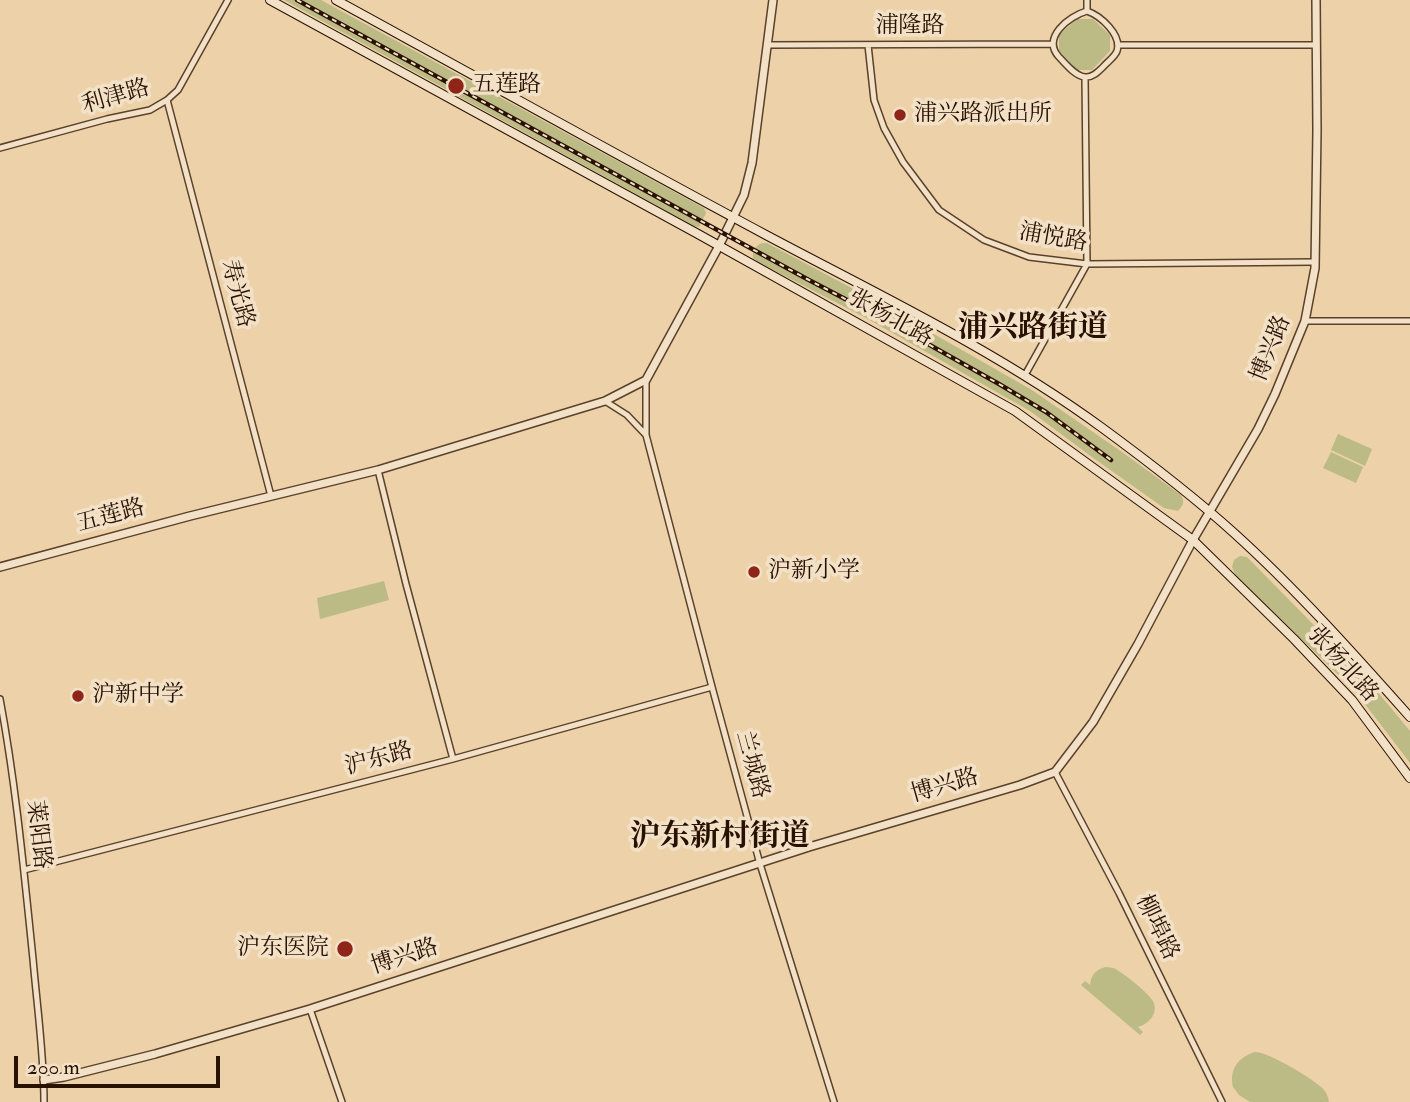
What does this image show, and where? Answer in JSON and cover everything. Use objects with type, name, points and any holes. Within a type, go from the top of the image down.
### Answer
[{"type":"main road","name":"张杨北路","points":[[270,0],[1015,411],[1193,540],[1352,700],[1410,778]]},
{"type":"main road","name":"张杨北路","points":[[336,0],[1025,375],[1100,426],[1237,535],[1358,658],[1410,717]]},
{"type":"street","name":"利津路","points":[[0,148],[150,110],[167,100],[178,90],[228,0]]},
{"type":"street","points":[[646,380],[744,195],[752,163],[773,0]]},
{"type":"street","points":[[1087,0],[1087,11]]},
{"type":"street","name":"博兴路","points":[[44,1080],[155,1054],[310,1009],[809,847],[1020,785],[1055,772],[1093,722],[1209,511],[1258,429],[1305,321],[1314,262],[1316,0]]},
{"type":"street","points":[[1087,11],[1097,15],[1111,29],[1117,37],[1118,45],[1117,53],[1095,75],[1085,78],[1076,74],[1056,54],[1052,44],[1056,33],[1077,14],[1087,11]]},
{"type":"street","name":"浦隆路","points":[[767,45],[1052,44]]},
{"type":"street","name":"浦悦路","points":[[867,45],[874,100],[884,128],[903,162],[939,210],[984,240],[1028,257],[1087,264],[1314,262]]},
{"type":"street","points":[[1118,45],[1316,45]]},
{"type":"street","points":[[1025,375],[1087,264],[1085,78]]},
{"type":"street","name":"寿光路","points":[[167,100],[271,496]]},
{"type":"street","points":[[1305,321],[1410,321]]},
{"type":"street","name":"五莲路","points":[[0,567],[378,470],[604,401],[646,380]]},
{"type":"street","name":"兰城路","points":[[646,380],[646,435],[761,864],[834,1102]]},
{"type":"street","points":[[604,401],[627,415],[646,435]]},
{"type":"street","points":[[378,470],[453,759]]},
{"type":"street","name":"沪东路","points":[[24,870],[453,759],[712,687]]},
{"type":"street","name":"莱阳路","points":[[0,699],[24,870],[44,1102]]},
{"type":"street","name":"柳埠路","points":[[1055,772],[1119,893],[1222,1102]]},
{"type":"street","points":[[310,1009],[342,1102]]},
{"type":"shaded area","points":[[284,0],[321,0],[704,208],[706,213],[699,227],[694,226]]},
{"type":"shaded area","points":[[1077,19],[1093,19],[1110,35],[1110,51],[1092,70],[1077,70],[1059,51],[1059,35]]},
{"type":"shaded area","points":[[762,243],[767,243],[876,301],[1032,390],[1181,495],[1182,505],[1178,511],[1164,508],[1030,411],[868,319],[758,262],[753,258],[753,253]]},
{"type":"shaded area","points":[[1338,434],[1372,449],[1365,466],[1331,450]]},
{"type":"shaded area","points":[[1331,452],[1363,467],[1356,483],[1323,468]]},
{"type":"shaded area","points":[[1240,556],[1247,557],[1366,678],[1410,731],[1410,763],[1355,691],[1236,576],[1232,567],[1234,560]]},
{"type":"shaded area","points":[[384,581],[389,600],[320,619],[317,598]]},
{"type":"shaded area","points":[[1106,967],[1114,968],[1125,975],[1142,989],[1155,1005],[1154,1014],[1149,1021],[1138,1027],[1143,1032],[1140,1035],[1081,985],[1085,981],[1090,985],[1095,973]]},
{"type":"shaded area","points":[[1255,1052],[1279,1060],[1308,1077],[1324,1090],[1329,1102],[1250,1102],[1239,1095],[1233,1087],[1232,1075],[1240,1061]]},
{"type":"railway","points":[[297,0],[999,384],[1046,412],[1111,460]]},
{"type":"place","name":"五莲路","points":[[456,86]]},
{"type":"place","name":"浦兴路派出所","points":[[900,115]]},
{"type":"place","name":"沪新小学","points":[[754,572]]},
{"type":"place","name":"沪新中学","points":[[78,696]]},
{"type":"place","name":"沪东医院","points":[[345,949]]},
{"type":"district","name":"浦兴路街道","points":[[1033,330]]},
{"type":"district","name":"沪东新村街道","points":[[720,839]]}]
